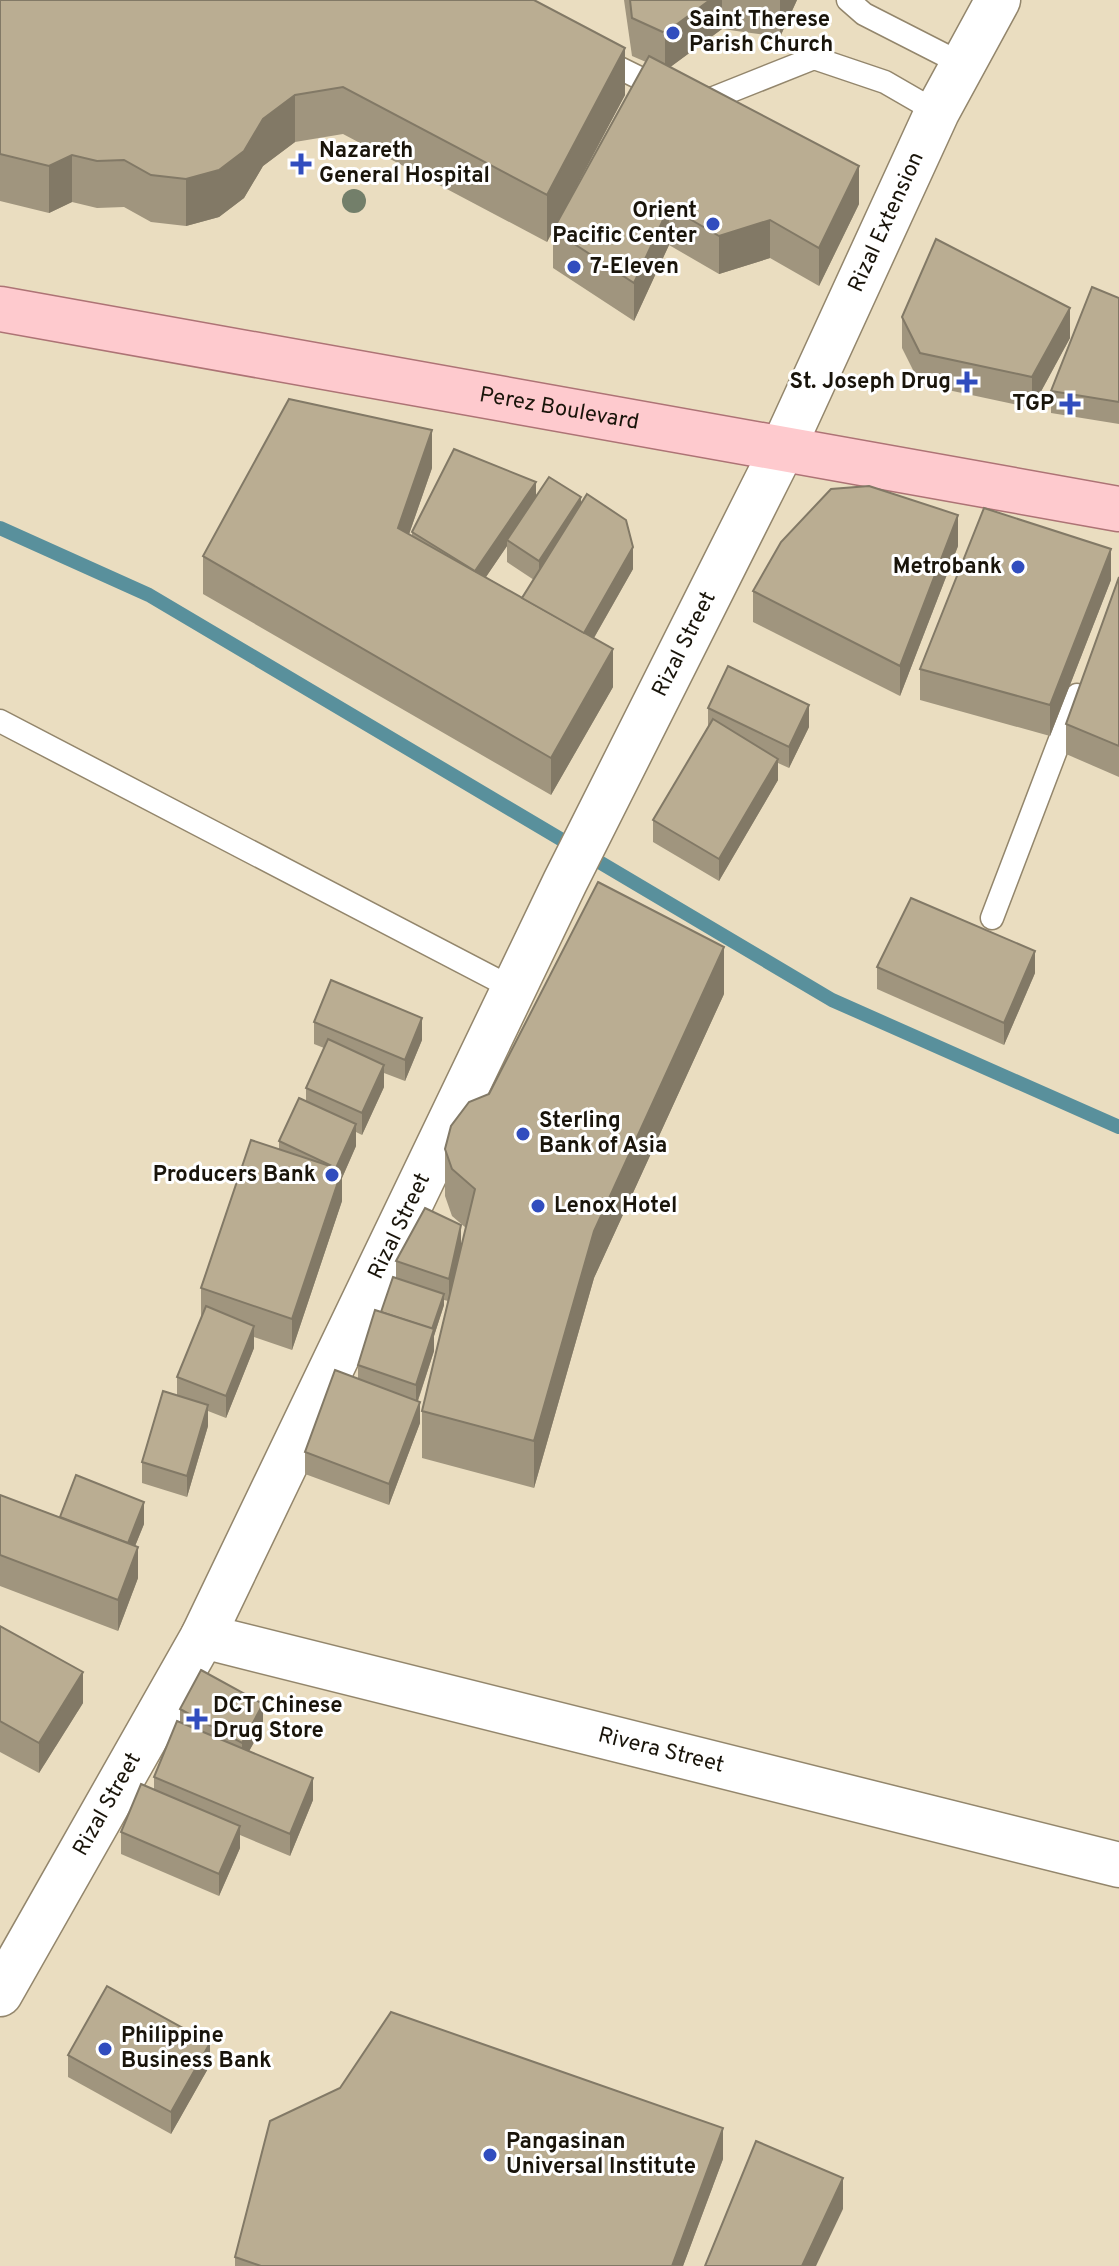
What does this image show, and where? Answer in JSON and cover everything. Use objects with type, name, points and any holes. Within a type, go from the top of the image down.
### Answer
[{"type":"main road","name":"Perez Boulevard","points":[[0,309],[1119,509]]},
{"type":"street","name":"Rizal Extension","points":[[782,450],[937,112],[998,0]]},
{"type":"street","name":"Rizal Street","points":[[0,1994],[203,1636],[565,882],[782,450]]},
{"type":"street","name":"Rivera Street","points":[[203,1636],[1119,1865]]},
{"type":"lane","points":[[848,0],[864,14],[964,65]]},
{"type":"lane","points":[[574,45],[671,93],[711,99],[814,58],[885,82],[937,112]]},
{"type":"lane","points":[[992,918],[1086,673]]},
{"type":"lane","points":[[0,721],[514,989]]},
{"type":"building","points":[[0,0],[534,0],[625,48],[547,195],[343,87],[295,95],[263,119],[244,151],[219,170],[186,179],[151,175],[124,160],[97,161],[72,155],[49,166],[0,154]]},
{"type":"building","points":[[630,0],[710,0],[665,33],[632,18]]},
{"type":"building","name":"Orient Pacific Center","points":[[649,56],[859,166],[819,248],[770,220],[719,236],[669,207],[634,283],[553,230]]},
{"type":"building","points":[[936,239],[1070,308],[1032,377],[920,353],[902,317]]},
{"type":"building","points":[[1092,287],[1119,298],[1119,402],[1051,391]]},
{"type":"building","points":[[289,399],[432,430],[398,528],[613,649],[551,758],[203,556]]},
{"type":"building","points":[[454,449],[536,482],[475,571],[412,532]]},
{"type":"building","points":[[549,477],[581,497],[539,561],[507,540]]},
{"type":"building","points":[[869,486],[958,515],[900,666],[753,591],[781,542],[831,489]]},
{"type":"building","points":[[587,494],[626,520],[633,547],[584,633],[522,598]]},
{"type":"building","points":[[984,508],[1111,549],[1050,705],[920,669]]},
{"type":"building","points":[[1119,577],[1119,746],[1066,724]]},
{"type":"building","points":[[728,666],[809,705],[789,747],[708,708]]},
{"type":"building","points":[[713,719],[778,759],[719,859],[653,820]]},
{"type":"building","name":"Lenox Hotel","points":[[598,882],[724,947],[594,1231],[534,1441],[422,1411],[475,1189],[452,1169],[445,1149],[451,1126],[469,1102],[489,1094]]},
{"type":"building","points":[[911,898],[1035,951],[1004,1023],[877,967]]},
{"type":"building","points":[[331,980],[422,1018],[405,1060],[314,1022]]},
{"type":"building","points":[[328,1039],[384,1065],[362,1113],[306,1088]]},
{"type":"building","points":[[299,1098],[356,1124],[336,1168],[279,1141]]},
{"type":"building","points":[[251,1140],[342,1170],[292,1319],[201,1288]]},
{"type":"building","points":[[425,1208],[461,1225],[449,1279],[396,1261]]},
{"type":"building","points":[[393,1277],[444,1294],[432,1329],[381,1312]]},
{"type":"building","points":[[206,1306],[254,1326],[226,1396],[177,1377]]},
{"type":"building","points":[[375,1310],[434,1329],[416,1385],[358,1365]]},
{"type":"building","points":[[335,1370],[420,1402],[389,1484],[305,1452]]},
{"type":"building","points":[[163,1391],[208,1405],[187,1476],[142,1462]]},
{"type":"building","points":[[76,1475],[144,1502],[128,1543],[60,1517]]},
{"type":"building","points":[[0,1495],[138,1547],[118,1600],[0,1555]]},
{"type":"building","points":[[0,1626],[83,1672],[39,1743],[0,1721]]},
{"type":"building","points":[[201,1670],[263,1704],[242,1743],[180,1709]]},
{"type":"building","points":[[177,1721],[313,1778],[290,1834],[154,1777]]},
{"type":"building","points":[[141,1784],[240,1826],[219,1874],[121,1832]]},
{"type":"building","points":[[107,1986],[210,2043],[171,2112],[68,2055]]},
{"type":"building","name":"Pangasinan Universal Institute","points":[[391,2012],[723,2128],[672,2266],[261,2266],[235,2257],[270,2121],[340,2088]]},
{"type":"building","points":[[756,2141],[843,2178],[802,2266],[705,2266]]},
{"type":"waterway","points":[[0,528],[149,595],[832,1000],[1119,1127]]},
{"type":"place","name":"Saint Therese Parish Church","points":[[673,33]]},
{"type":"place","name":"Nazareth General Hospital","points":[[301,164]]},
{"type":"place","name":"Orient Pacific Center","points":[[713,224]]},
{"type":"place","name":"7-Eleven","points":[[574,267]]},
{"type":"place","name":"St. Joseph Drug","points":[[967,382]]},
{"type":"place","name":"TGP","points":[[1070,404]]},
{"type":"place","name":"Metrobank","points":[[1018,567]]},
{"type":"place","name":"Sterling Bank of Asia","points":[[523,1134]]},
{"type":"place","name":"Producers Bank","points":[[332,1175]]},
{"type":"place","name":"Lenox Hotel","points":[[538,1206]]},
{"type":"place","name":"DCT Chinese Drug Store","points":[[197,1719]]},
{"type":"place","name":"Philippine Business Bank","points":[[105,2049]]},
{"type":"place","name":"Pangasinan Universal Institute","points":[[490,2155]]}]
